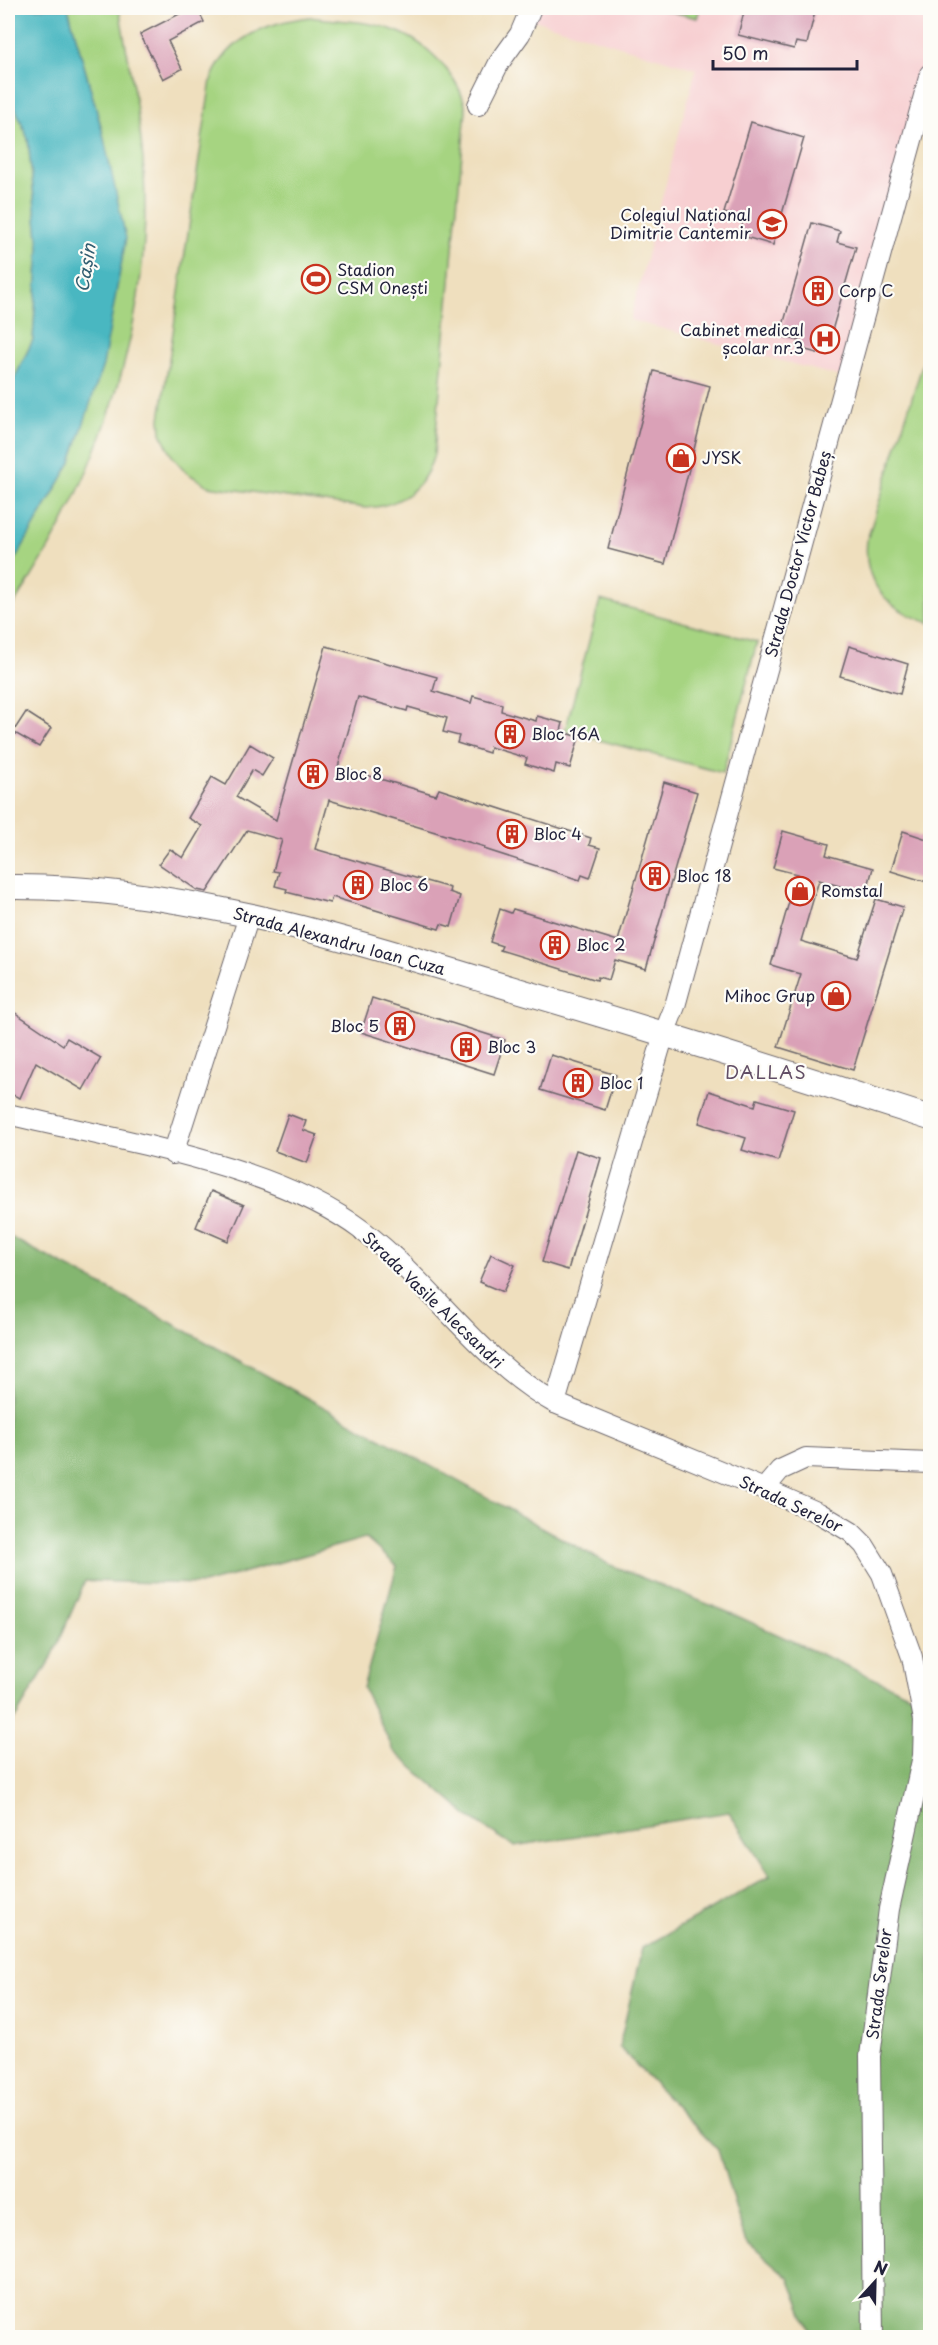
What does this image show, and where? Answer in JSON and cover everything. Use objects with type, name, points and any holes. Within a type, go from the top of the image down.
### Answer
[{"type":"main road","name":"Strada Alexandru Ioan Cuza","points":[[8,887],[102,891],[249,916],[353,941],[664,1034],[930,1118]]},
{"type":"street","points":[[478,105],[499,63],[520,34],[531,8]]},
{"type":"street","name":"Strada Doctor Victor Babeș","points":[[664,1034],[675,1006],[930,74]]},
{"type":"street","points":[[173,1154],[249,916]]},
{"type":"street","points":[[555,1403],[664,1034]]},
{"type":"street","name":"Strada Vasile Alecsandri","points":[[8,1114],[173,1154],[277,1185],[343,1217],[392,1255],[509,1372],[555,1403]]},
{"type":"street","name":"Strada Serelor","points":[[555,1403],[764,1489],[835,1522],[851,1532],[873,1558],[891,1598],[912,1657],[924,1720],[923,1756],[889,1909],[872,2020],[870,2126],[873,2337]]},
{"type":"street","points":[[764,1489],[780,1470],[806,1458],[930,1463]]},
{"type":"shaded area","name":"Colegiul Național Dimitrie Cantemir","points":[[531,8],[930,8],[930,74],[845,378],[630,320],[696,69],[527,18]]},
{"type":"green space","points":[[68,8],[117,8],[120,13],[137,114],[144,175],[144,233],[139,291],[128,348],[112,405],[92,460],[39,565],[8,613],[8,572],[71,462],[102,130]]},
{"type":"green space","points":[[657,8],[700,8],[697,18]]},
{"type":"green space","name":"Stadion CSM Onești","points":[[310,17],[384,27],[417,42],[440,61],[449,73],[457,85],[466,110],[434,454],[418,486],[410,493],[390,503],[366,508],[208,486],[187,473],[172,456],[161,433],[160,419],[211,80],[218,65],[238,42],[264,28]]},
{"type":"green space","points":[[8,90],[28,139],[39,247],[33,340],[8,392]]},
{"type":"green space","points":[[930,341],[930,623],[903,611],[882,594],[869,570],[867,540]]},
{"type":"green space","points":[[600,600],[757,642],[723,773],[565,731]]},
{"type":"green space","points":[[8,1236],[130,1300],[608,1564],[735,1615],[930,1704],[930,2337],[812,2337],[789,2278],[745,2240],[718,2150],[619,2047],[642,1948],[770,1876],[729,1812],[514,1846],[470,1818],[394,1751],[363,1688],[397,1566],[365,1538],[203,1584],[85,1581],[53,1655],[8,1730]]},
{"type":"water","name":"Cașin","points":[[8,8],[68,8],[102,130],[126,238],[103,365],[71,462],[8,572],[8,392],[33,340],[39,247],[28,139],[8,90]]},
{"type":"building","points":[[191,8],[197,8],[204,22],[168,41],[182,69],[163,79],[140,34]]},
{"type":"building","points":[[745,8],[816,8],[807,44],[796,42],[794,49],[738,35]]},
{"type":"building","points":[[751,122],[804,138],[773,245],[739,235],[744,218],[724,213]]},
{"type":"building","name":"Corp C","points":[[812,223],[840,231],[837,242],[856,247],[825,355],[798,348],[800,341],[780,336]]},
{"type":"building","points":[[654,371],[710,386],[665,564],[608,549]]},
{"type":"building","points":[[326,646],[437,677],[433,691],[471,703],[473,696],[502,704],[501,711],[536,721],[537,716],[563,723],[561,731],[579,737],[570,768],[556,764],[554,773],[525,764],[527,758],[490,747],[489,753],[457,743],[459,736],[443,732],[447,718],[408,707],[407,711],[358,697],[338,767],[436,795],[439,789],[591,838],[589,845],[600,848],[590,878],[582,875],[580,880],[484,849],[485,847],[329,800],[315,849],[450,888],[449,892],[460,896],[451,927],[441,924],[439,929],[332,897],[330,903],[286,892],[287,889],[275,886],[279,872],[273,871],[282,840],[247,830],[207,892],[197,890],[159,864],[170,849],[183,858],[202,826],[188,818],[212,777],[226,785],[250,744],[273,758],[262,776],[252,770],[236,797],[276,820]]},
{"type":"building","points":[[849,646],[908,664],[900,694],[840,676]]},
{"type":"building","points":[[26,712],[51,728],[39,747],[13,732]]},
{"type":"building","points":[[664,782],[697,792],[646,969],[615,960],[609,980],[598,977],[597,980],[500,950],[502,946],[490,942],[500,909],[511,913],[513,909],[618,941]]},
{"type":"building","points":[[783,831],[829,844],[826,855],[873,868],[866,894],[819,880],[801,941],[857,958],[876,899],[903,907],[853,1070],[778,1047],[801,974],[771,965],[797,874],[773,868]]},
{"type":"building","points":[[903,831],[930,840],[930,883],[891,871]]},
{"type":"building","points":[[372,998],[505,1040],[494,1074],[361,1032]]},
{"type":"building","points":[[8,1008],[63,1045],[67,1038],[101,1058],[83,1090],[36,1062],[20,1098],[8,1093]]},
{"type":"building","name":"Bloc 1","points":[[551,1055],[616,1075],[605,1110],[540,1090]]},
{"type":"building","points":[[709,1091],[755,1106],[757,1099],[794,1110],[778,1161],[742,1150],[746,1138],[699,1123]]},
{"type":"building","points":[[288,1114],[306,1121],[303,1130],[317,1135],[307,1163],[275,1151]]},
{"type":"building","points":[[576,1150],[601,1158],[568,1270],[542,1262]]},
{"type":"building","points":[[211,1191],[244,1205],[228,1241],[196,1227]]},
{"type":"building","points":[[491,1254],[515,1265],[503,1292],[479,1282]]},
{"type":"place","name":"Colegiul Național Dimitrie Cantemir","points":[[772,224]]},
{"type":"place","name":"Stadion CSM Onești","points":[[316,279]]},
{"type":"place","name":"Corp C","points":[[818,291]]},
{"type":"place","name":"Cabinet medical școlar nr.3","points":[[825,339]]},
{"type":"place","name":"JYSK","points":[[681,458]]},
{"type":"place","name":"Bloc 16A","points":[[510,734]]},
{"type":"place","name":"Bloc 8","points":[[313,774]]},
{"type":"place","name":"Bloc 4","points":[[512,834]]},
{"type":"place","name":"Bloc 18","points":[[655,876]]},
{"type":"place","name":"Bloc 6","points":[[358,885]]},
{"type":"place","name":"Romstal","points":[[800,891]]},
{"type":"place","name":"Bloc 2","points":[[555,945]]},
{"type":"place","name":"Mihoc Grup","points":[[836,996]]},
{"type":"place","name":"Bloc 5","points":[[400,1026]]},
{"type":"place","name":"Bloc 3","points":[[466,1047]]},
{"type":"place","name":"Bloc 1","points":[[578,1083]]},
{"type":"district","name":"DALLAS","points":[[766,1073]]}]
